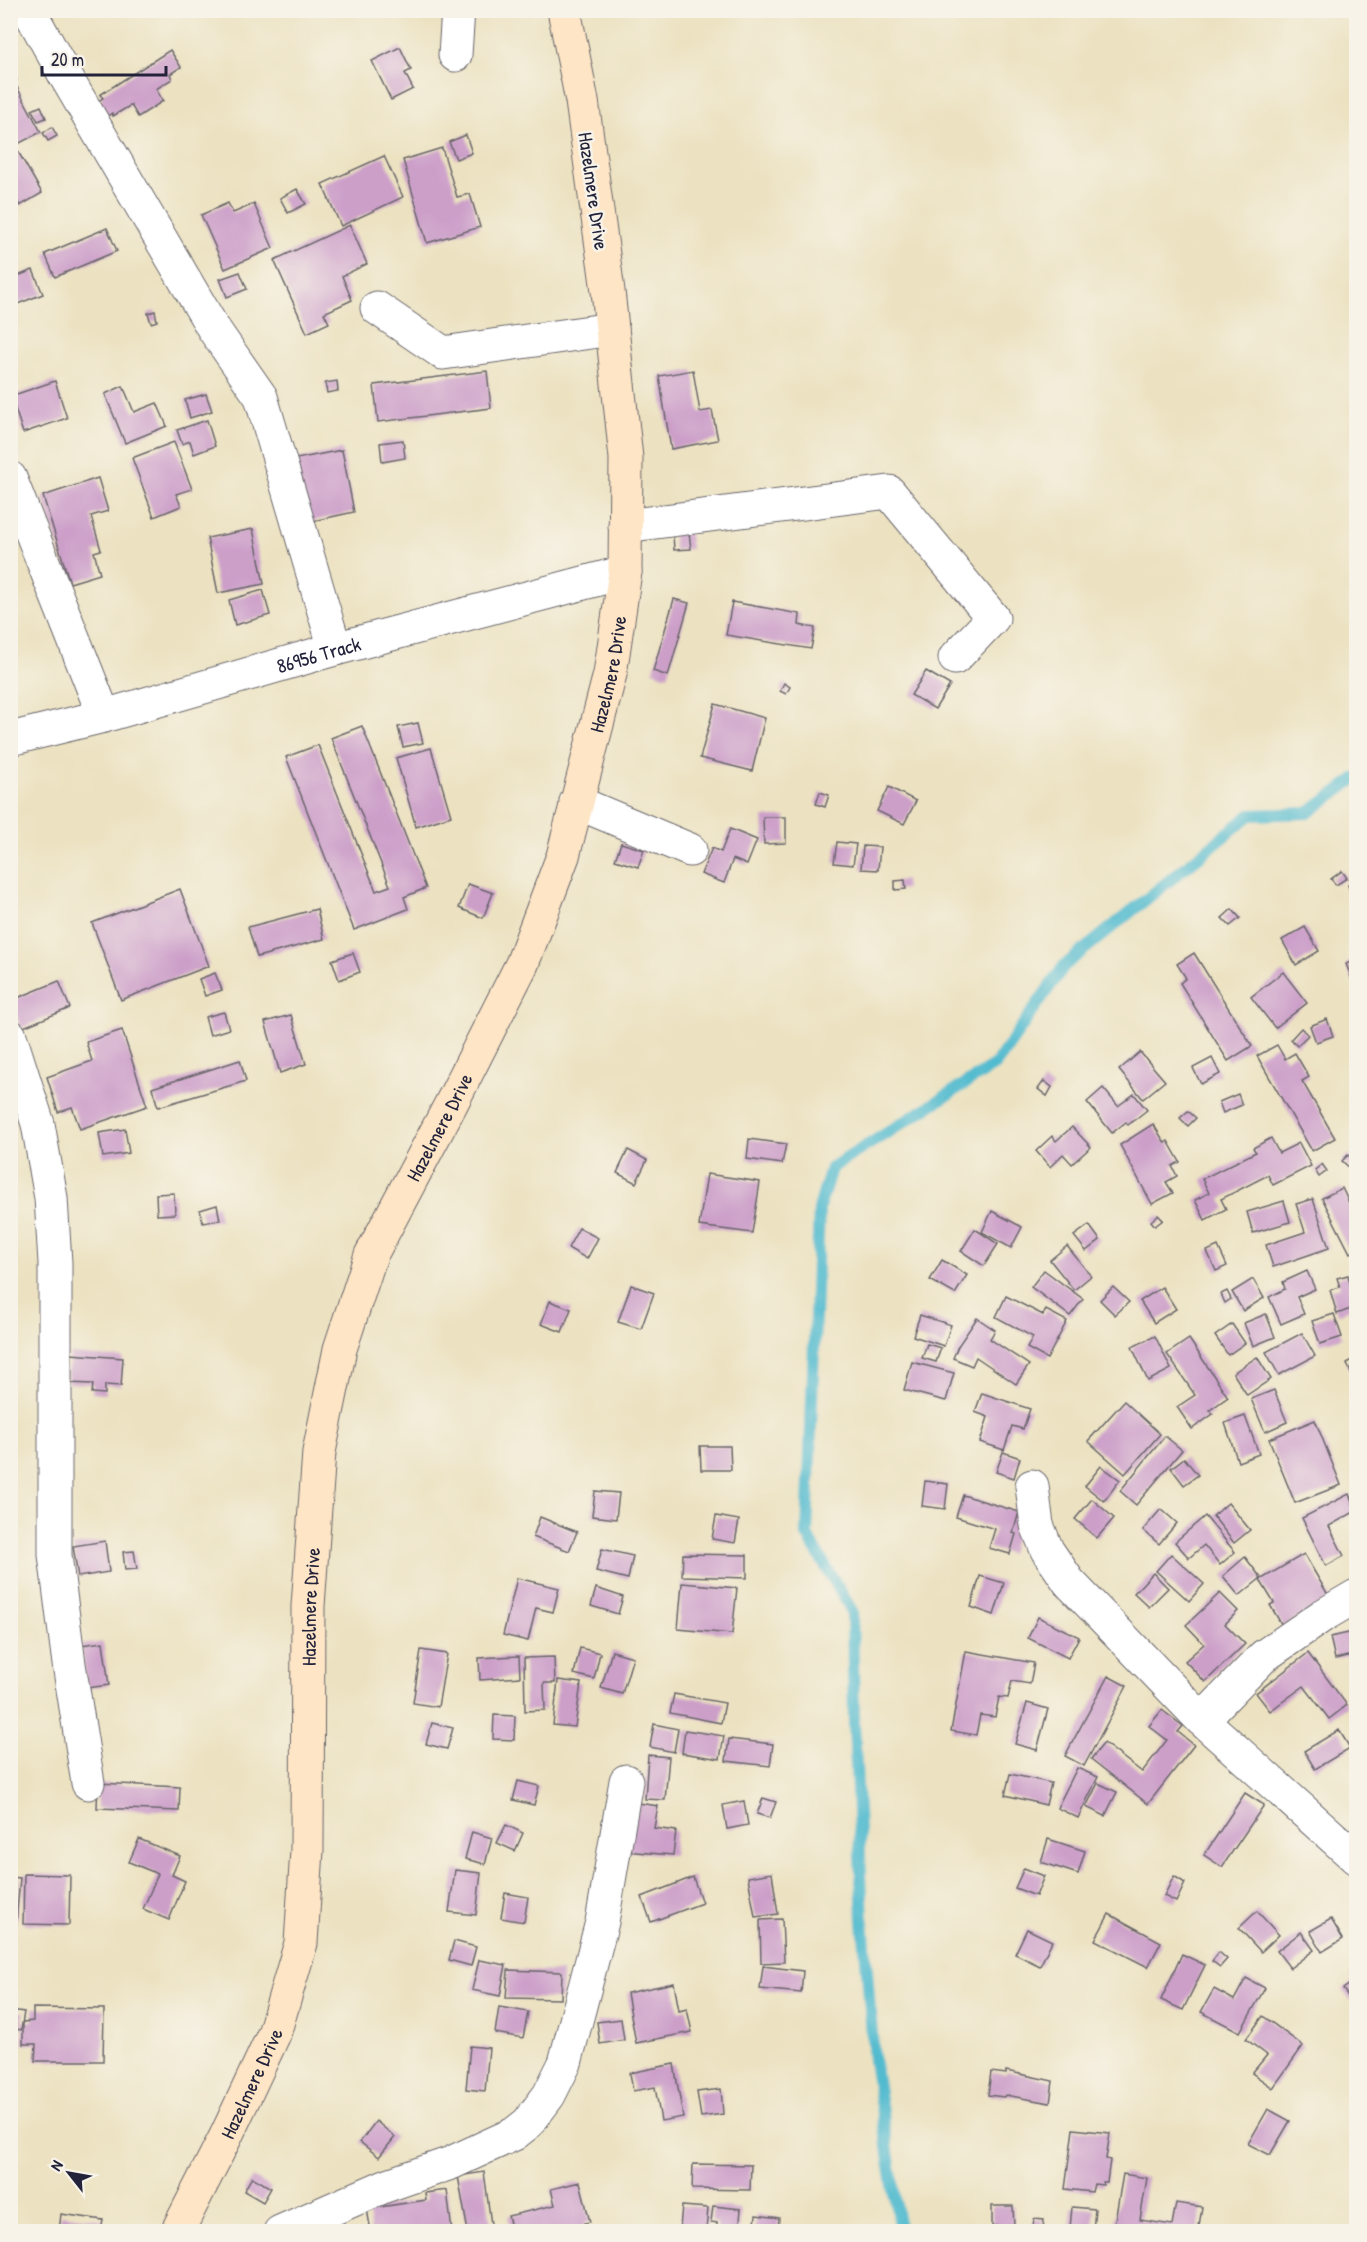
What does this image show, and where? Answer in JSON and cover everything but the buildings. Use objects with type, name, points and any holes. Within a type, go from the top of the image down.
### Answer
[{"type":"street","points":[[29,10],[213,328],[261,397],[335,649]]},
{"type":"street","points":[[455,55],[459,10]]},
{"type":"street","name":"Hazelmere Drive","points":[[177,2232],[274,2034],[301,1943],[307,1850],[310,1583],[319,1452],[340,1349],[371,1255],[522,964],[563,856],[610,674],[625,572],[626,458],[612,328],[582,100],[564,10]]},
{"type":"street","points":[[377,308],[443,353],[612,328]]},
{"type":"street","points":[[10,478],[104,716]]},
{"type":"street","points":[[625,526],[889,492],[993,618],[956,658]]},
{"type":"street","name":"86956 Track","points":[[10,739],[104,716],[335,649],[625,572]]},
{"type":"street","points":[[576,802],[690,850]]},
{"type":"street","points":[[10,1036],[38,1124],[51,1198],[55,1263],[55,1555],[88,1783]]},
{"type":"street","points":[[1032,1486],[1037,1525],[1047,1550],[1069,1582],[1203,1720],[1356,1858]]},
{"type":"street","points":[[1203,1720],[1264,1656],[1322,1616],[1356,1596]]},
{"type":"street","points":[[280,2232],[385,2186],[451,2163],[514,2134],[528,2123],[549,2095],[564,2063],[602,1922],[626,1781]]},
{"type":"waterway","points":[[900,2232],[874,2060],[863,1920],[854,1722],[852,1611],[807,1535],[819,1209],[831,1168],[995,1065],[1064,966],[1250,815],[1308,813],[1356,778]]}]
